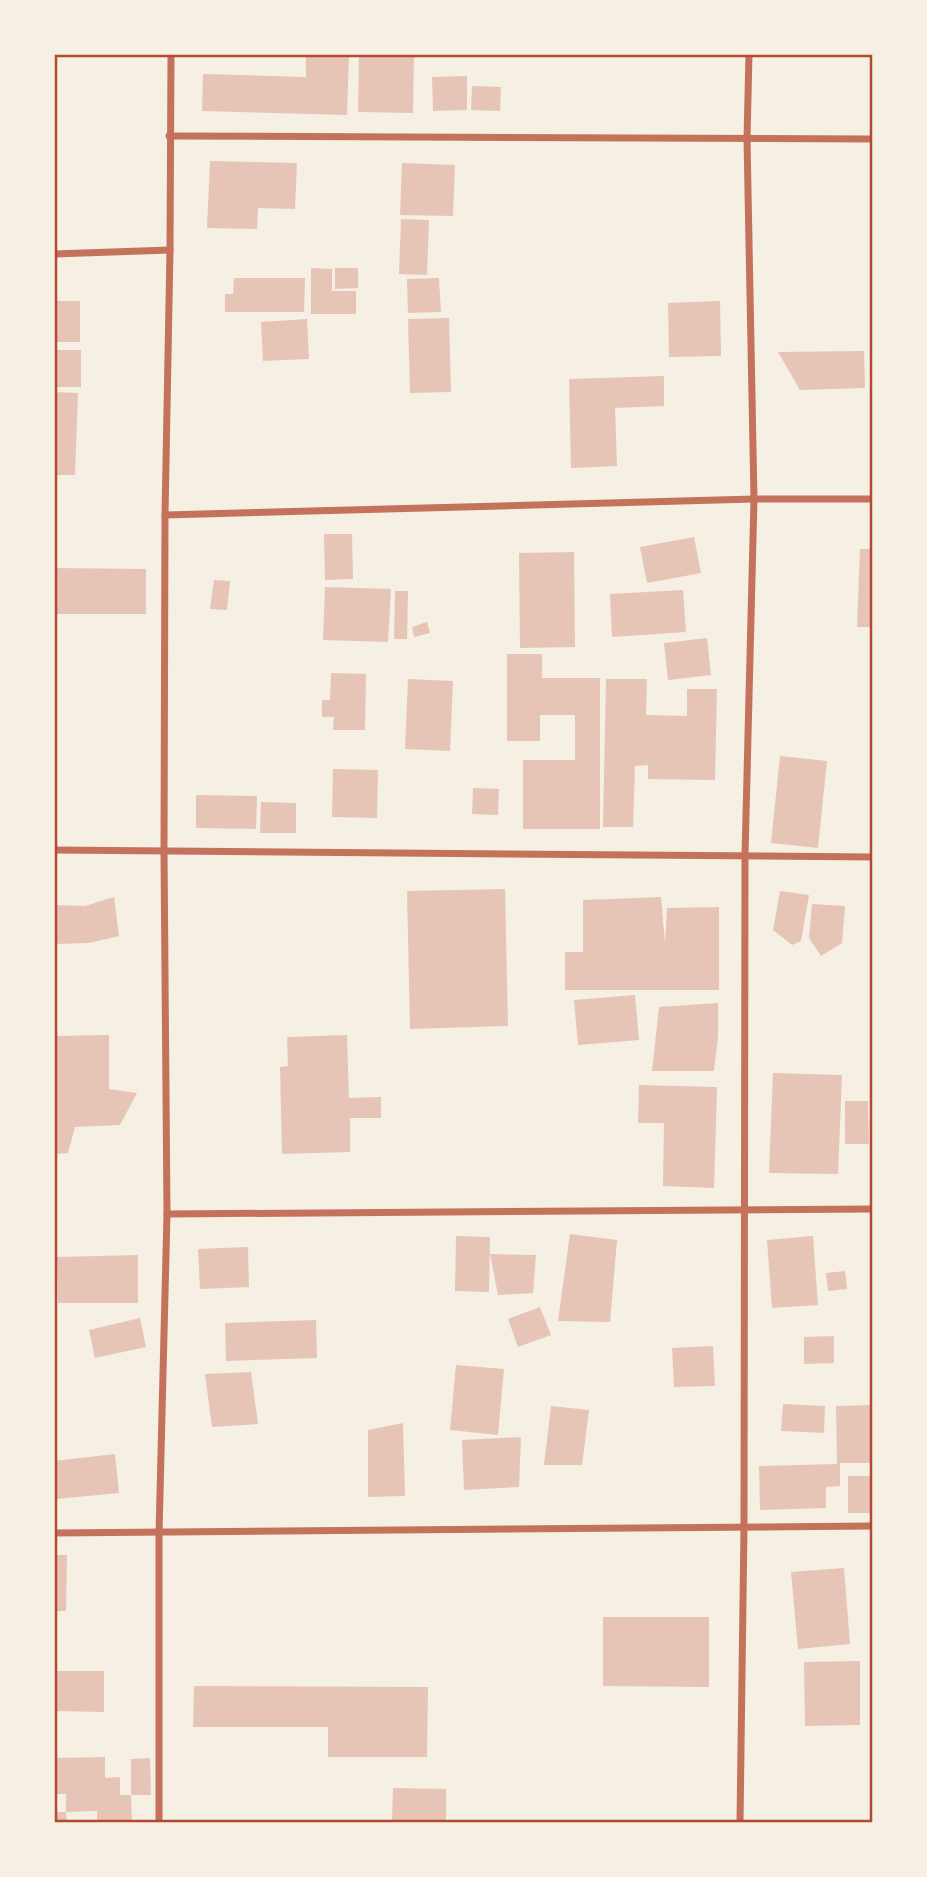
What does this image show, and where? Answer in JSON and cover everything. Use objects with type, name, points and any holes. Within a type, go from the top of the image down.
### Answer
[{"type":"street","points":[[159,1823],[159,1534],[167,1214],[165,515],[171,54]]},
{"type":"street","points":[[740,1823],[744,1527],[745,855],[754,499],[747,139],[749,54]]},
{"type":"street","points":[[169,136],[873,139]]},
{"type":"street","points":[[54,254],[170,250]]},
{"type":"street","points":[[165,515],[754,499],[873,499]]},
{"type":"street","points":[[54,850],[873,857]]},
{"type":"street","points":[[167,1214],[873,1209]]},
{"type":"street","points":[[54,1533],[873,1526]]},
{"type":"building","points":[[306,54],[349,54],[347,115],[202,111],[203,74],[306,77]]},
{"type":"building","points":[[359,54],[414,54],[413,113],[358,112]]},
{"type":"building","points":[[467,76],[467,110],[433,111],[432,77]]},
{"type":"building","points":[[472,86],[501,87],[500,111],[471,110]]},
{"type":"building","points":[[210,161],[297,163],[295,209],[258,208],[257,229],[207,228]]},
{"type":"building","points":[[402,163],[455,165],[453,216],[400,215]]},
{"type":"building","points":[[401,219],[429,220],[427,275],[399,274]]},
{"type":"building","points":[[311,268],[332,269],[332,291],[356,291],[356,314],[311,314]]},
{"type":"building","points":[[335,268],[358,268],[358,288],[335,289]]},
{"type":"building","points":[[234,278],[305,278],[304,312],[225,312],[225,294],[233,294]]},
{"type":"building","points":[[439,278],[441,312],[408,313],[407,279]]},
{"type":"building","points":[[54,301],[80,301],[80,342],[54,342]]},
{"type":"building","points":[[720,301],[721,356],[669,357],[668,303]]},
{"type":"building","points":[[449,318],[451,392],[410,393],[408,319]]},
{"type":"building","points":[[307,319],[309,359],[263,361],[261,322]]},
{"type":"building","points":[[54,350],[81,350],[81,387],[54,387]]},
{"type":"building","points":[[864,351],[865,388],[800,390],[778,352]]},
{"type":"building","points":[[664,376],[664,406],[615,408],[617,466],[571,468],[569,379]]},
{"type":"building","points":[[54,392],[78,393],[75,475],[54,475]]},
{"type":"building","points":[[324,534],[352,534],[353,579],[325,580]]},
{"type":"building","points":[[694,537],[701,573],[647,583],[640,547]]},
{"type":"building","points":[[860,549],[873,549],[873,627],[857,627]]},
{"type":"building","points":[[574,552],[575,647],[520,648],[519,553]]},
{"type":"building","points":[[54,568],[146,569],[146,614],[54,614]]},
{"type":"building","points":[[214,580],[230,581],[227,610],[210,609]]},
{"type":"building","points":[[325,587],[391,589],[388,642],[323,640]]},
{"type":"building","points":[[683,590],[686,632],[612,637],[610,594]]},
{"type":"building","points":[[395,591],[408,591],[407,639],[394,639]]},
{"type":"building","points":[[427,622],[430,633],[414,637],[412,627]]},
{"type":"building","points":[[707,638],[711,675],[668,680],[664,643]]},
{"type":"building","points":[[507,654],[542,654],[542,678],[600,678],[600,829],[523,829],[523,760],[575,760],[575,715],[540,715],[540,741],[507,741]]},
{"type":"building","points":[[331,673],[366,674],[365,730],[333,730],[334,717],[322,717],[322,700],[330,700]]},
{"type":"building","points":[[408,679],[453,681],[450,751],[405,749]]},
{"type":"building","points":[[606,679],[647,679],[646,715],[687,716],[687,689],[717,689],[715,780],[648,779],[648,765],[635,766],[633,827],[603,827]]},
{"type":"building","points":[[780,756],[827,761],[818,848],[771,843]]},
{"type":"building","points":[[333,769],[378,770],[377,818],[332,817]]},
{"type":"building","points":[[473,788],[499,789],[498,815],[472,814]]},
{"type":"building","points":[[196,795],[257,796],[256,829],[196,828]]},
{"type":"building","points":[[261,802],[296,803],[296,833],[260,833]]},
{"type":"building","points":[[505,889],[508,1026],[410,1029],[407,891]]},
{"type":"building","points":[[780,891],[809,895],[801,941],[792,945],[773,930]]},
{"type":"building","points":[[114,897],[119,936],[89,943],[54,944],[54,905],[85,906]]},
{"type":"building","points":[[661,897],[665,943],[667,908],[719,907],[719,990],[565,990],[565,952],[583,952],[583,900]]},
{"type":"building","points":[[812,904],[845,906],[842,943],[821,956],[809,938]]},
{"type":"building","points":[[635,995],[639,1040],[578,1045],[574,1000]]},
{"type":"building","points":[[718,1003],[714,1071],[652,1071],[659,1007]]},
{"type":"building","points":[[109,1035],[109,1089],[137,1093],[120,1125],[75,1127],[68,1153],[54,1154],[54,1036]]},
{"type":"building","points":[[347,1035],[349,1098],[381,1097],[381,1118],[350,1118],[350,1152],[282,1154],[280,1067],[288,1066],[287,1037]]},
{"type":"building","points":[[773,1073],[842,1075],[838,1174],[769,1173]]},
{"type":"building","points":[[639,1085],[717,1087],[714,1188],[663,1186],[664,1123],[638,1123]]},
{"type":"building","points":[[845,1101],[868,1101],[869,1144],[845,1144]]},
{"type":"building","points":[[570,1234],[617,1240],[610,1322],[558,1321]]},
{"type":"building","points":[[456,1236],[490,1237],[489,1292],[455,1291]]},
{"type":"building","points":[[813,1236],[818,1305],[772,1308],[767,1240]]},
{"type":"building","points":[[248,1247],[249,1287],[200,1289],[198,1249]]},
{"type":"building","points":[[490,1254],[536,1255],[533,1293],[498,1295]]},
{"type":"building","points":[[138,1255],[138,1303],[58,1303],[57,1257]]},
{"type":"building","points":[[845,1271],[847,1289],[828,1291],[826,1273]]},
{"type":"building","points":[[540,1307],[551,1335],[518,1347],[508,1319]]},
{"type":"building","points":[[140,1318],[146,1347],[95,1358],[89,1330]]},
{"type":"building","points":[[316,1320],[317,1358],[226,1361],[225,1323]]},
{"type":"building","points":[[834,1336],[834,1363],[804,1364],[804,1337]]},
{"type":"building","points":[[713,1346],[715,1386],[674,1387],[672,1348]]},
{"type":"building","points":[[456,1365],[504,1369],[498,1435],[450,1430]]},
{"type":"building","points":[[251,1372],[258,1424],[212,1427],[205,1374]]},
{"type":"building","points":[[783,1404],[825,1406],[824,1433],[781,1431]]},
{"type":"building","points":[[870,1405],[871,1463],[840,1463],[840,1486],[826,1487],[826,1508],[760,1510],[759,1466],[837,1464],[836,1406]]},
{"type":"building","points":[[551,1406],[589,1410],[582,1465],[544,1465]]},
{"type":"building","points":[[403,1423],[405,1496],[368,1497],[368,1430]]},
{"type":"building","points":[[521,1437],[519,1487],[464,1490],[462,1440]]},
{"type":"building","points":[[115,1454],[119,1493],[56,1499],[54,1461]]},
{"type":"building","points":[[848,1476],[872,1476],[872,1513],[848,1513]]},
{"type":"building","points":[[54,1555],[67,1555],[66,1611],[54,1611]]},
{"type":"building","points":[[844,1568],[850,1644],[798,1649],[791,1572]]},
{"type":"building","points":[[603,1617],[709,1617],[709,1687],[603,1686]]},
{"type":"building","points":[[860,1661],[860,1725],[805,1726],[804,1662]]},
{"type":"building","points":[[57,1671],[104,1671],[104,1712],[56,1711]]},
{"type":"building","points":[[194,1686],[428,1687],[427,1757],[328,1757],[328,1727],[193,1727]]},
{"type":"building","points":[[105,1757],[105,1778],[120,1777],[120,1795],[131,1795],[132,1823],[97,1823],[97,1811],[66,1812],[66,1794],[54,1794],[54,1758]]},
{"type":"building","points":[[150,1758],[151,1795],[131,1795],[131,1759]]},
{"type":"building","points":[[393,1788],[446,1789],[446,1823],[392,1823]]},
{"type":"building","points":[[54,1812],[66,1812],[67,1823],[54,1823]]}]
